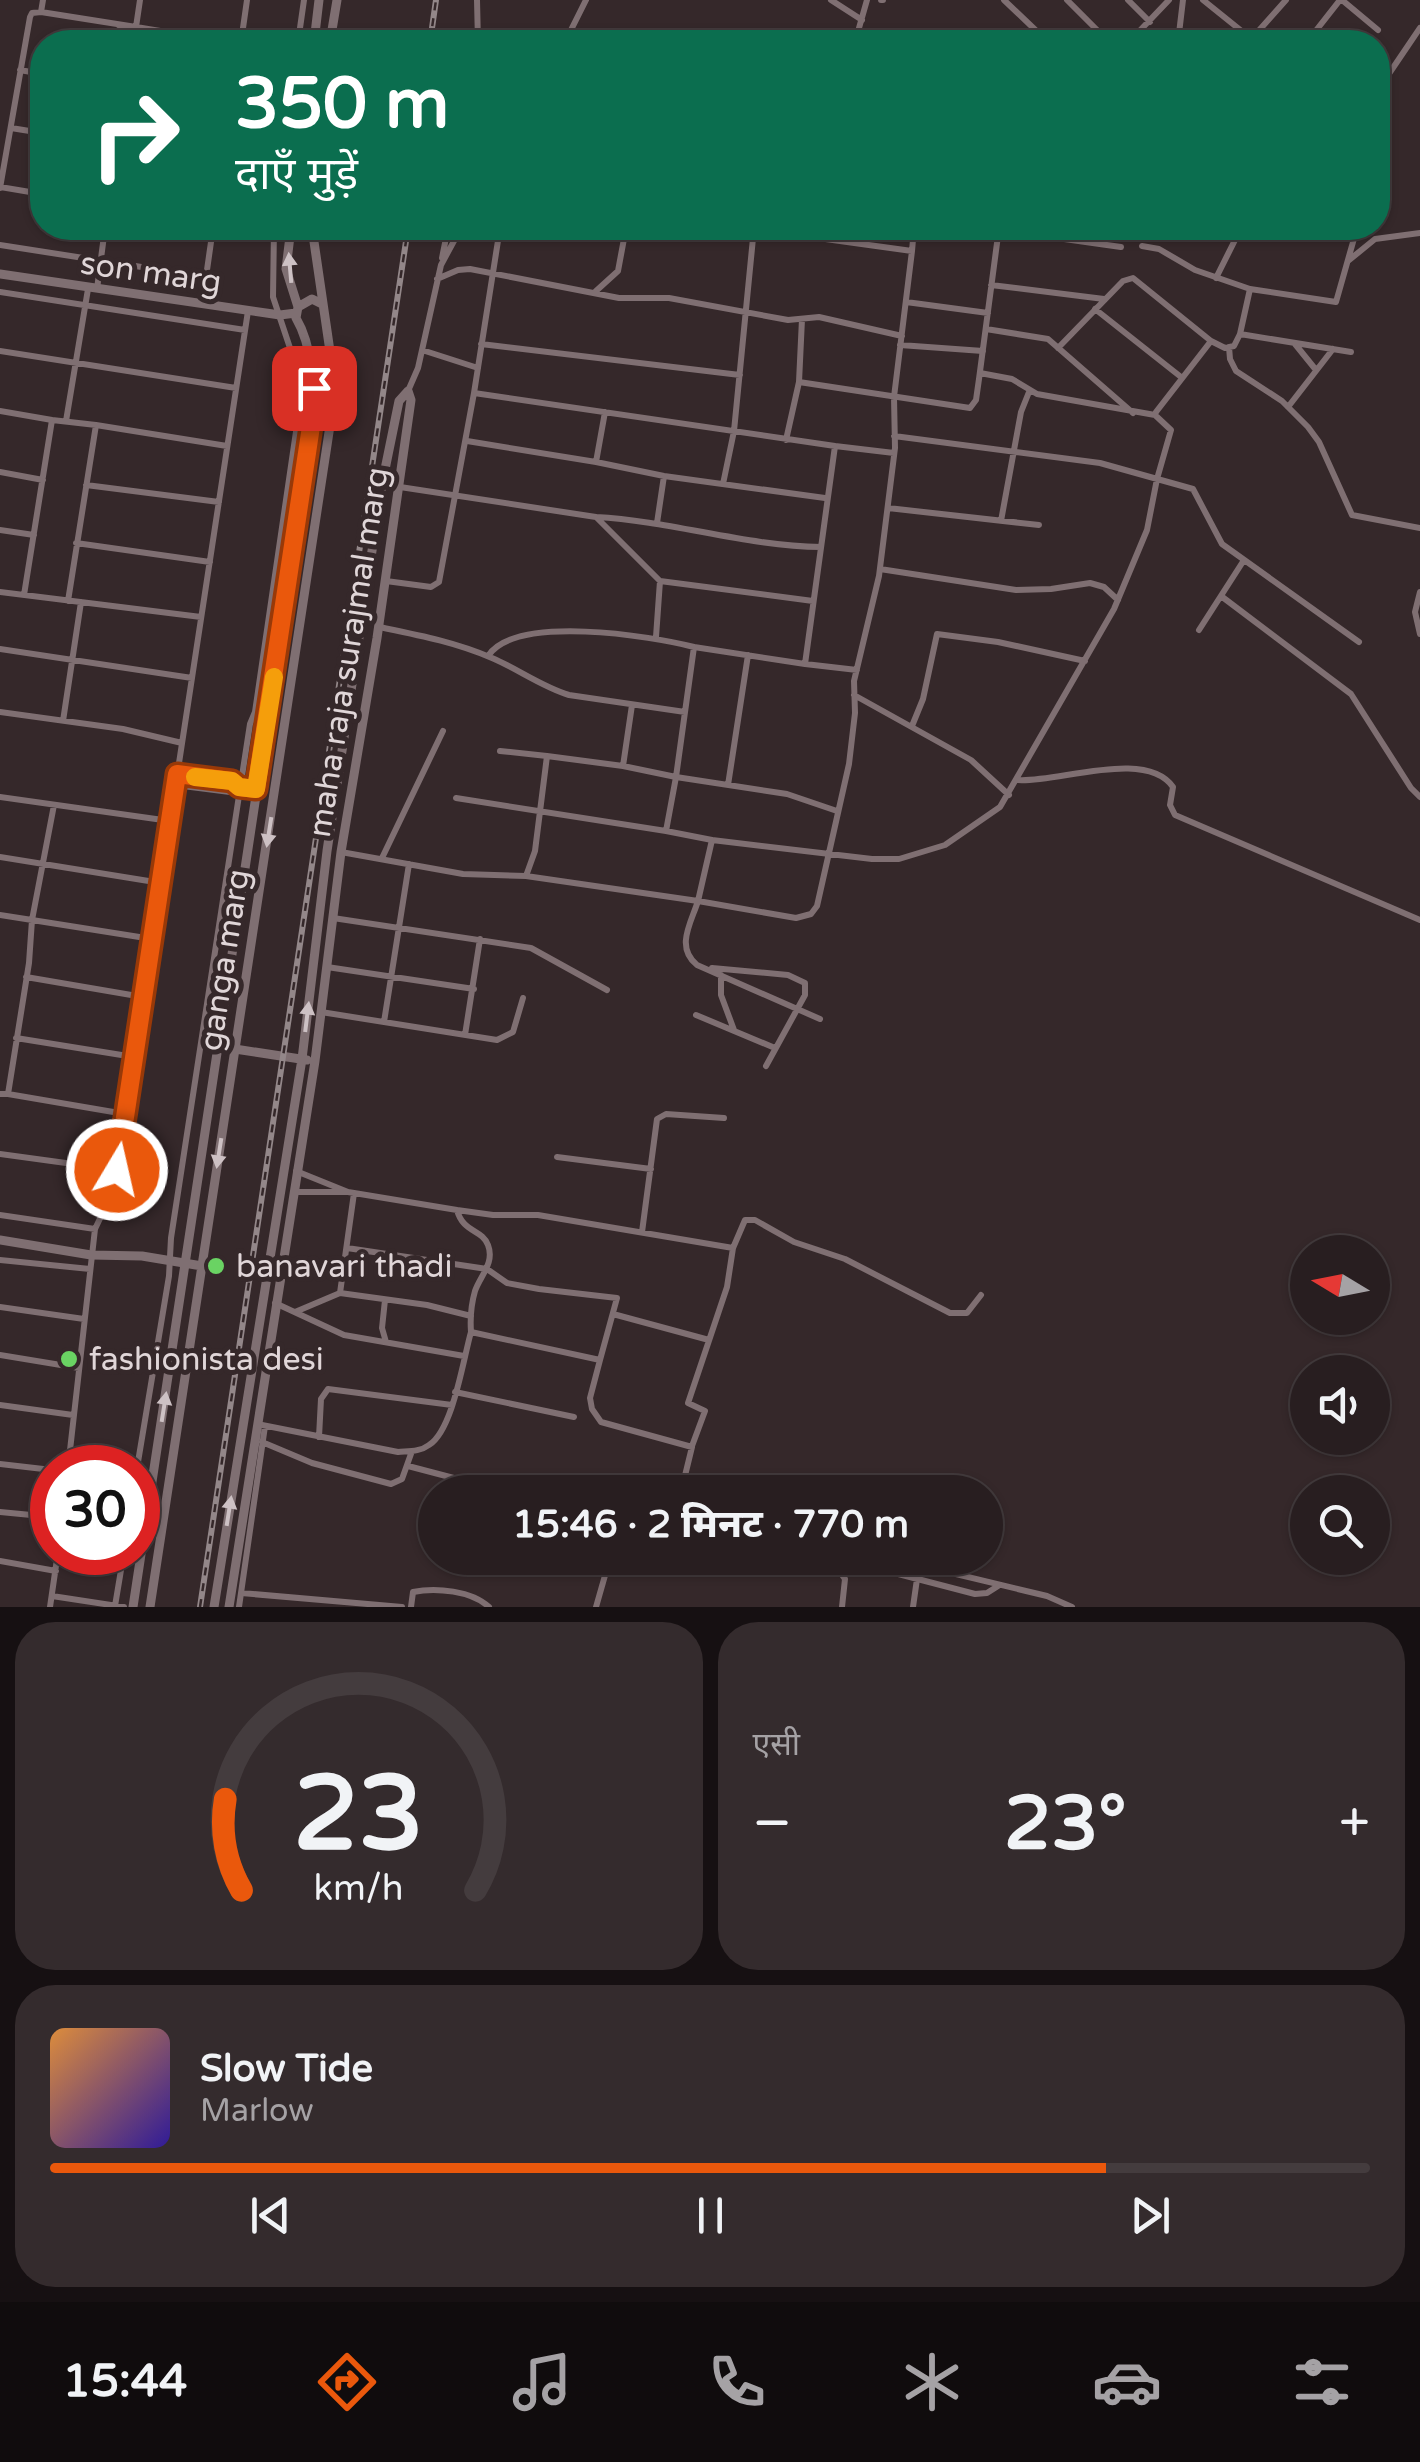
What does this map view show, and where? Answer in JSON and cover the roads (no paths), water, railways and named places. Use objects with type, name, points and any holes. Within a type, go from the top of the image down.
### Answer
[{"type":"street","points":[[41,12],[43,0]]},
{"type":"street","points":[[136,27],[140,0]]},
{"type":"street","points":[[243,30],[247,0]]},
{"type":"street","points":[[300,30],[304,0]]},
{"type":"street","points":[[315,30],[319,0]]},
{"type":"street","points":[[332,30],[337,0]]},
{"type":"street","points":[[477,0],[478,30]]},
{"type":"street","points":[[571,30],[586,0]]},
{"type":"street","points":[[831,0],[862,20]]},
{"type":"street","points":[[859,30],[867,0]]},
{"type":"street","points":[[1004,0],[1035,30]]},
{"type":"street","points":[[1067,0],[1097,30]]},
{"type":"street","points":[[1128,0],[1150,22]]},
{"type":"street","points":[[1142,30],[1170,0]]},
{"type":"street","points":[[1179,30],[1183,0]]},
{"type":"street","points":[[1203,0],[1240,30]]},
{"type":"street","points":[[1259,30],[1286,0]]},
{"type":"street","points":[[1318,30],[1339,0],[1378,30]]},
{"type":"street","points":[[30,192],[0,188],[30,17],[41,12],[153,30]]},
{"type":"street","points":[[119,30],[120,25]]},
{"type":"street","points":[[1390,72],[1420,28]]},
{"type":"street","points":[[20,70],[30,72]]},
{"type":"street","points":[[0,114],[13,116]]},
{"type":"street","points":[[11,128],[30,132]]},
{"type":"street","points":[[1390,237],[1420,233]]},
{"type":"street","points":[[66,422],[85,304],[93,290],[103,240]]},
{"type":"street","points":[[202,304],[211,240]]},
{"type":"street","points":[[141,1445],[298,418],[294,357],[273,297],[274,240]]},
{"type":"street","points":[[290,240],[286,269],[303,328],[319,328],[326,320],[314,240]]},
{"type":"street","points":[[408,391],[422,350],[446,240]]},
{"type":"street","points":[[441,264],[454,240]]},
{"type":"street","points":[[386,582],[431,586],[439,582],[467,442],[498,240]]},
{"type":"street","points":[[594,292],[618,271],[624,240]]},
{"type":"street","points":[[723,484],[734,431],[753,240]]},
{"type":"street","points":[[833,240],[912,252]]},
{"type":"street","points":[[327,851],[463,874],[526,876],[806,917],[817,906],[853,734],[857,670],[880,568],[894,453],[894,397],[913,240]]},
{"type":"street","points":[[799,382],[970,408],[976,400],[998,240]]},
{"type":"street","points":[[1074,240],[1121,247]]},
{"type":"street","points":[[1216,278],[1235,240]]},
{"type":"street","points":[[1142,246],[1160,249],[1195,270],[1250,289],[1336,302],[1353,240]]},
{"type":"street","points":[[1347,262],[1374,240]]},
{"type":"street","points":[[0,246],[206,277]]},
{"type":"street","points":[[436,280],[464,269],[619,298],[669,298],[788,320],[820,317],[901,340],[983,351]]},
{"type":"street","name":"son marg","points":[[0,274],[280,315],[297,310]]},
{"type":"street","points":[[1058,348],[1123,281],[1133,278],[1211,341],[1229,348]]},
{"type":"street","points":[[992,284],[1105,299]]},
{"type":"street","points":[[1250,289],[1240,334],[1229,348],[1236,371],[1254,379],[1288,407],[1318,442],[1352,515],[1420,528]]},
{"type":"street","points":[[0,292],[245,330]]},
{"type":"street","points":[[297,310],[312,299],[322,304]]},
{"type":"street","points":[[906,302],[988,313]]},
{"type":"street","points":[[1095,309],[1181,377]]},
{"type":"street","points":[[71,1445],[95,1229],[110,1202],[117,1170],[248,310]]},
{"type":"street","points":[[786,440],[799,382],[802,319]]},
{"type":"street","name":"ganga marg","points":[[150,1607],[331,420],[332,365],[326,320]]},
{"type":"street","name":"ganga marg","points":[[133,1607],[312,420],[314,388],[303,328]]},
{"type":"street","points":[[986,328],[1038,336],[1058,348],[1134,414]]},
{"type":"street","points":[[1240,334],[1352,352]]},
{"type":"street","points":[[1155,416],[1211,341]]},
{"type":"street","points":[[1293,342],[1316,370]]},
{"type":"street","points":[[481,344],[740,375]]},
{"type":"street","points":[[1288,407],[1333,349]]},
{"type":"street","points":[[422,350],[478,368]]},
{"type":"street","points":[[0,351],[236,388]]},
{"type":"street","points":[[456,798],[712,840],[872,860],[899,859],[945,846],[984,819],[1009,795],[1118,600],[1147,530],[1172,430],[1155,416],[1029,392],[1019,382],[980,373]]},
{"type":"street","name":"maha raja surajmal marg","points":[[214,1607],[302,1059],[327,851],[382,484],[399,401],[408,391],[411,400],[400,487],[341,852],[315,1061],[275,1303],[261,1425],[229,1607]]},
{"type":"street","points":[[1001,521],[1021,412],[1029,392]]},
{"type":"street","points":[[474,393],[894,453]]},
{"type":"street","points":[[0,410],[228,446]]},
{"type":"street","points":[[596,462],[605,412]]},
{"type":"street","points":[[24,595],[52,420]]},
{"type":"street","points":[[68,600],[96,425]]},
{"type":"street","points":[[894,436],[1100,464],[1193,490],[1222,544],[1358,642]]},
{"type":"street","points":[[467,442],[664,476],[825,498]]},
{"type":"street","points":[[805,664],[835,446]]},
{"type":"street","points":[[0,472],[43,480]]},
{"type":"street","points":[[657,522],[664,476]]},
{"type":"street","points":[[382,484],[596,518],[657,522],[681,531],[794,547],[821,547]]},
{"type":"street","points":[[86,485],[219,502]]},
{"type":"street","points":[[888,508],[1038,525]]},
{"type":"street","points":[[596,518],[660,581],[813,601]]},
{"type":"street","points":[[0,530],[34,535]]},
{"type":"street","points":[[76,543],[210,562]]},
{"type":"street","points":[[1200,630],[1244,560]]},
{"type":"street","points":[[880,568],[1016,590],[1090,582],[1104,587],[1118,600]]},
{"type":"street","points":[[656,637],[660,581]]},
{"type":"street","points":[[0,592],[201,618]]},
{"type":"street","points":[[1420,592],[1415,612],[1420,634]]},
{"type":"street","points":[[1220,596],[1351,694],[1420,797]]},
{"type":"street","points":[[63,721],[81,602]]},
{"type":"street","points":[[361,626],[447,641],[536,678],[552,690],[684,712]]},
{"type":"street","points":[[488,656],[501,643],[524,636],[580,631],[656,637],[694,647],[857,670]]},
{"type":"street","points":[[912,726],[923,699],[932,642],[937,634],[1010,644],[1085,661]]},
{"type":"street","points":[[666,830],[694,647]]},
{"type":"street","points":[[0,650],[192,678]]},
{"type":"street","points":[[728,785],[748,655]]},
{"type":"street","points":[[854,696],[970,760],[1009,795]]},
{"type":"street","points":[[623,766],[632,705]]},
{"type":"street","points":[[0,712],[124,729],[182,743]]},
{"type":"street","points":[[382,858],[443,730]]},
{"type":"street","points":[[500,751],[623,766],[787,794],[838,811]]},
{"type":"street","points":[[526,876],[534,850],[548,756]]},
{"type":"street","points":[[1018,780],[1046,780],[1110,767],[1164,778],[1174,787],[1170,805],[1176,815],[1420,920]]},
{"type":"street","points":[[177,774],[232,781],[239,787],[256,789]]},
{"type":"street","points":[[175,785],[230,792],[239,787]]},
{"type":"street","points":[[0,797],[170,822]]},
{"type":"street","points":[[54,805],[4,1094],[126,1114]]},
{"type":"street","points":[[712,840],[684,944],[690,959],[820,1019]]},
{"type":"street","points":[[0,857],[160,883]]},
{"type":"street","points":[[384,1022],[396,926],[409,864]]},
{"type":"street","points":[[0,916],[152,940]]},
{"type":"street","points":[[333,918],[531,948],[607,990]]},
{"type":"street","points":[[465,1035],[480,940]]},
{"type":"street","points":[[327,966],[474,989]]},
{"type":"street","points":[[703,967],[798,978],[806,986],[798,1009],[766,1066]]},
{"type":"street","points":[[721,975],[721,995],[734,1031]]},
{"type":"street","points":[[26,977],[143,997]]},
{"type":"street","points":[[321,1012],[497,1040],[506,1038],[517,1024],[524,998]]},
{"type":"street","points":[[696,1015],[775,1048]]},
{"type":"street","points":[[16,1038],[134,1057]]},
{"type":"street","points":[[235,1049],[315,1061]]},
{"type":"street","points":[[642,1232],[655,1125],[660,1114],[724,1118]]},
{"type":"street","points":[[0,1154],[117,1170]]},
{"type":"street","points":[[557,1158],[650,1168]]},
{"type":"street","points":[[295,1171],[351,1192]]},
{"type":"street","points":[[292,1192],[351,1192],[493,1216],[538,1215],[733,1248]]},
{"type":"street","points":[[340,1293],[351,1192]]},
{"type":"street","points":[[243,1422],[412,1451],[432,1444],[452,1405],[471,1332],[470,1316],[490,1249],[485,1239],[466,1229],[456,1210]]},
{"type":"street","points":[[0,1214],[95,1229]]},
{"type":"street","points":[[685,1475],[705,1411],[688,1403],[727,1288],[733,1248],[745,1220],[755,1220],[794,1242],[845,1259],[950,1313],[967,1312],[981,1294]]},
{"type":"street","points":[[0,1240],[92,1255],[202,1266]]},
{"type":"street","points":[[347,1248],[487,1269],[507,1282],[617,1298],[590,1398],[592,1409],[601,1422],[692,1446]]},
{"type":"street","points":[[0,1260],[90,1268]]},
{"type":"street","points":[[294,1312],[340,1293],[427,1305],[470,1316]]},
{"type":"street","points":[[385,1300],[382,1328],[386,1342]]},
{"type":"street","points":[[275,1303],[344,1335],[464,1356]]},
{"type":"street","points":[[0,1308],[84,1319]]},
{"type":"street","points":[[612,1314],[709,1340]]},
{"type":"street","points":[[471,1332],[600,1360]]},
{"type":"street","points":[[0,1355],[79,1368]]},
{"type":"street","points":[[319,1437],[320,1400],[328,1389],[452,1405]]},
{"type":"street","points":[[455,1392],[574,1417]]},
{"type":"street","points":[[0,1405],[74,1415]]},
{"type":"street","points":[[239,1607],[262,1442],[261,1425]]},
{"type":"street","points":[[262,1442],[312,1464],[390,1484],[402,1479],[412,1451]]},
{"type":"street","points":[[0,1464],[30,1467]]},
{"type":"street","points":[[408,1466],[442,1475]]},
{"type":"street","points":[[0,1512],[30,1515]]},
{"type":"street","points":[[0,1561],[30,1566]]},
{"type":"street","points":[[51,1603],[55,1575]]},
{"type":"street","points":[[51,1603],[118,1606],[121,1575]]},
{"type":"street","points":[[596,1607],[605,1575]]},
{"type":"street","points":[[842,1607],[843,1575]]},
{"type":"street","points":[[905,1575],[975,1594],[998,1586]]},
{"type":"street","points":[[963,1575],[1062,1600],[1072,1607]]},
{"type":"street","points":[[913,1607],[917,1578]]},
{"type":"street","points":[[411,1607],[413,1592],[427,1589],[474,1596],[489,1607]]},
{"type":"street","points":[[241,1593],[402,1607]]},
{"type":"street","points":[[300,1607],[304,1598]]},
{"type":"street","points":[[51,1603],[62,1607]]},
{"type":"railway","points":[[432,30],[436,0]]},
{"type":"railway","points":[[200,1607],[406,240]]},
{"type":"place","name":"banavari thadi","points":[[216,1266]]},
{"type":"place","name":"fashionista desi","points":[[69,1359]]}]
